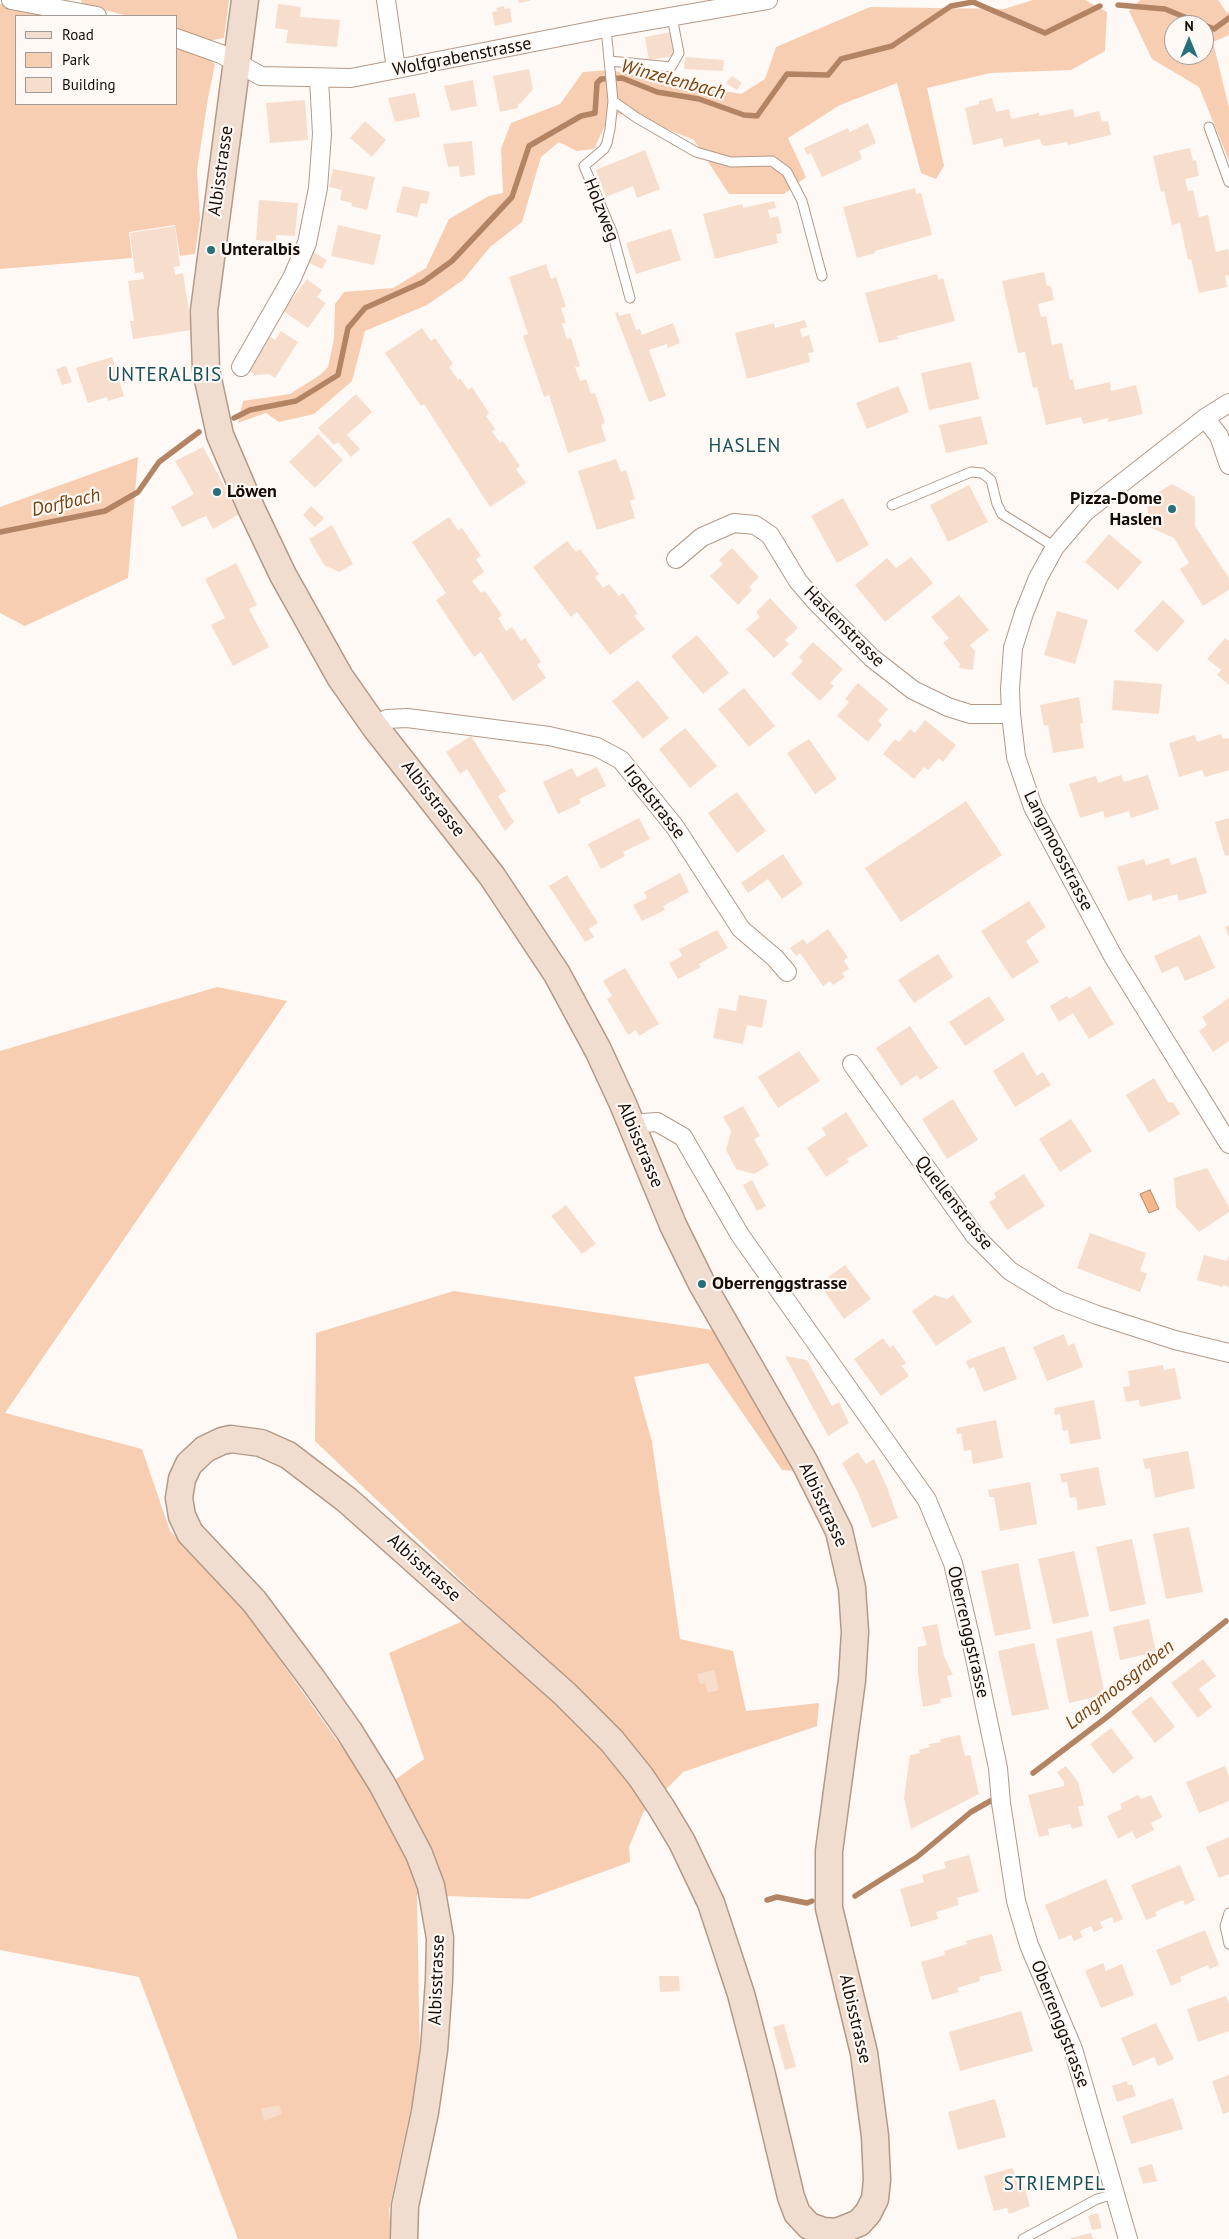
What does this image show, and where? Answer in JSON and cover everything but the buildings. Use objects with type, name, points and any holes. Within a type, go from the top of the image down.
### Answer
[{"type":"main road","name":"Albisstrasse","points":[[245,0],[204,311],[206,370],[220,435],[252,510],[284,575],[340,677],[375,727],[473,850],[528,929],[557,974],[594,1042],[634,1127],[673,1225],[702,1284],[805,1463],[839,1530],[847,1558],[854,1615],[852,1680],[829,1851],[829,1908],[856,2018],[870,2089],[877,2180],[875,2199],[868,2214],[859,2223],[836,2232],[823,2231],[809,2226],[797,2214],[791,2197],[761,2071],[738,1986],[711,1903],[682,1842],[661,1807],[641,1777],[612,1742],[565,1694],[507,1641],[347,1500],[288,1455],[261,1442],[240,1439],[222,1440],[197,1455],[190,1464],[182,1479],[179,1498],[185,1524],[190,1533],[254,1601],[349,1731],[382,1784],[419,1854],[436,1904],[440,1947],[434,2050],[425,2112],[404,2206],[404,2239]]},
{"type":"street","points":[[10,0],[92,15]]},
{"type":"street","points":[[386,0],[396,69]]},
{"type":"street","name":"Wolfgrabenstrasse","points":[[178,39],[221,54],[261,76],[319,79],[351,78],[606,28],[768,0]]},
{"type":"street","points":[[241,367],[292,278],[307,243],[318,188],[322,134],[319,79]]},
{"type":"street","name":"Langmoosstrasse","points":[[1229,403],[1205,418],[1085,512],[1055,547],[1038,578],[1013,648],[1011,714],[1016,757],[1033,807],[1114,958],[1229,1144]]},
{"type":"street","points":[[1205,418],[1218,436],[1229,465]]},
{"type":"street","name":"Haslenstrasse","points":[[676,559],[702,537],[734,523],[755,525],[770,535],[798,581],[816,602],[872,658],[913,690],[948,708],[970,714],[1011,714]]},
{"type":"street","name":"Irgelstrasse","points":[[375,727],[387,719],[408,718],[549,736],[598,747],[622,760],[675,828],[741,929],[775,958],[787,972]]},
{"type":"street","name":"Quellenstrasse","points":[[852,1064],[975,1236],[1010,1271],[1058,1300],[1097,1315],[1175,1340],[1229,1353]]},
{"type":"street","name":"Oberrenggstrasse","points":[[634,1127],[642,1123],[657,1122],[683,1137],[740,1235],[927,1500],[953,1563],[973,1649],[998,1768],[1000,1804],[1016,1901],[1028,1945],[1073,2049],[1128,2239]]},
{"type":"lane","points":[[610,62],[671,67],[679,53],[672,17]]},
{"type":"lane","points":[[606,28],[613,101],[637,118],[696,152],[731,162],[772,161],[787,172],[802,201],[822,276]]},
{"type":"lane","name":"Holzweg","points":[[613,101],[607,142],[593,160],[584,166],[612,232],[630,298]]},
{"type":"lane","points":[[1209,127],[1229,182]]},
{"type":"lane","points":[[892,505],[971,472],[982,473],[991,480],[997,504],[1002,514],[1055,547]]},
{"type":"lane","points":[[1229,1914],[1225,1926],[1229,1944]]},
{"type":"lane","points":[[1023,2238],[1097,2199],[1115,2194]]},
{"type":"green space","points":[[81,0],[229,0],[224,38],[207,41],[178,32],[178,15],[124,15],[82,4]]},
{"type":"green space","points":[[1033,0],[1085,0],[1107,12],[1105,51],[1071,70],[990,73],[927,88],[944,166],[936,179],[921,173],[897,83],[840,105],[788,138],[806,177],[784,194],[729,194],[694,140],[630,114],[610,115],[594,149],[577,151],[559,142],[541,157],[522,222],[490,247],[463,280],[427,305],[365,331],[352,381],[314,414],[279,422],[266,413],[238,423],[243,401],[290,394],[320,375],[328,367],[334,339],[335,304],[344,292],[393,288],[426,268],[449,219],[489,196],[503,193],[501,149],[511,123],[560,104],[583,72],[609,70],[741,94],[765,79],[776,47],[870,7],[1004,9]]},
{"type":"green space","points":[[1140,0],[1218,0],[1227,13],[1229,12],[1229,35],[1214,42],[1214,15],[1164,15],[1164,65],[1214,65],[1214,46],[1229,108],[1229,161],[1199,87],[1152,59],[1129,11]]},
{"type":"green space","points":[[0,4],[66,15],[15,15],[15,105],[178,105],[178,45],[203,55],[215,64],[197,170],[200,219],[195,254],[180,256],[175,225],[129,232],[132,258],[0,269]]},
{"type":"green space","points":[[138,457],[128,578],[25,626],[0,613],[0,507]]},
{"type":"green space","points":[[217,987],[287,1001],[5,1413],[142,1449],[170,1531],[242,1607],[375,1794],[424,1759],[389,1653],[491,1609],[315,1441],[316,1333],[454,1291],[713,1330],[797,1471],[782,1470],[708,1363],[634,1377],[652,1442],[680,1639],[733,1651],[746,1711],[819,1703],[817,1726],[683,1772],[643,1813],[629,1847],[630,1862],[528,1899],[417,1895],[420,2066],[389,2210],[392,2239],[238,2239],[139,1977],[0,1950],[0,1051]]},
{"type":"shaded area","points":[[1150,1190],[1159,1209],[1149,1213],[1140,1194]]},
{"type":"waterway","name":"Winzelenbach","points":[[234,418],[250,410],[296,401],[338,375],[348,328],[365,308],[423,282],[452,261],[512,197],[529,146],[581,116],[595,113],[597,83],[601,79],[622,78],[657,92],[699,99],[744,115],[757,116],[787,74],[828,75],[841,59],[892,46],[951,6],[973,2],[1045,33],[1100,6]]},
{"type":"waterway","name":"Winzelenbach","points":[[1118,5],[1165,9],[1214,29],[1229,18]]},
{"type":"waterway","name":"Dorfbach","points":[[0,532],[105,511],[138,492],[159,462],[199,432]]},
{"type":"waterway","name":"Langmoosgraben","points":[[1033,1773],[1107,1717],[1226,1621]]},
{"type":"waterway","name":"Langmoosgraben","points":[[855,1896],[917,1857],[971,1812],[992,1800]]},
{"type":"waterway","name":"Langmoosgraben","points":[[767,1900],[777,1897],[807,1903],[812,1901]]},
{"type":"place","name":"Unteralbis","points":[[211,250]]},
{"type":"place","name":"Löwen","points":[[217,492]]},
{"type":"place","name":"Pizza-Dome Haslen","points":[[1172,509]]},
{"type":"place","name":"Oberrenggstrasse","points":[[702,1284]]},
{"type":"district","name":"UNTERALBIS","points":[[165,376]]},
{"type":"district","name":"HASLEN","points":[[745,447]]},
{"type":"district","name":"STRIEMPEL","points":[[1055,2185]]}]
